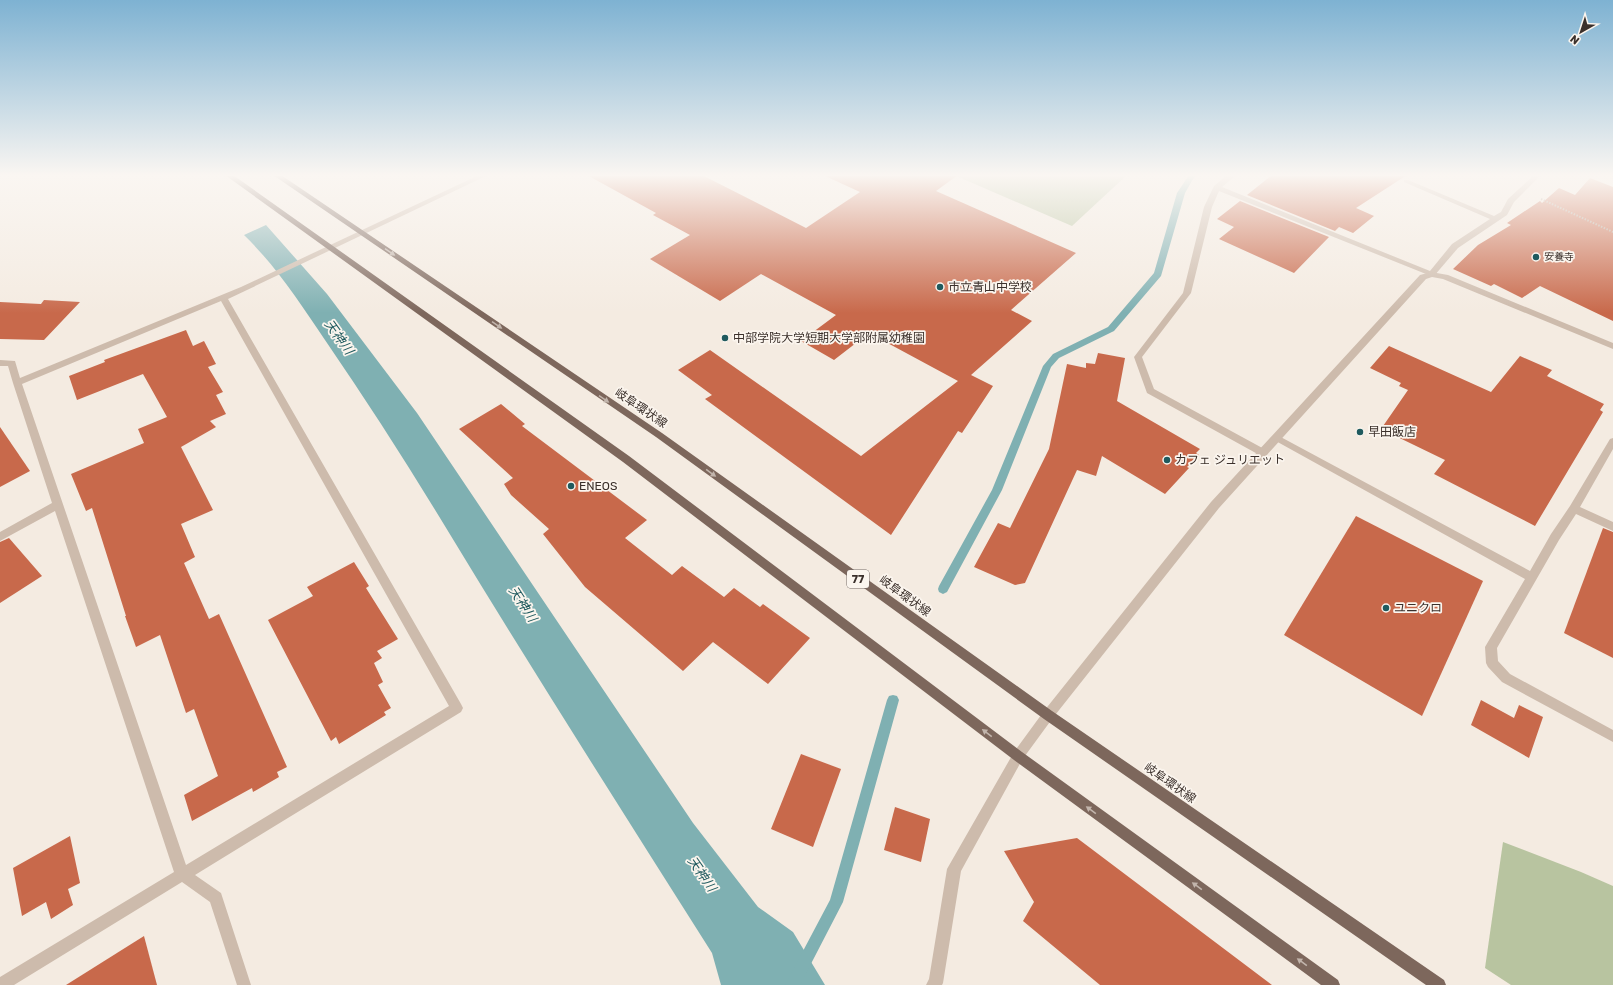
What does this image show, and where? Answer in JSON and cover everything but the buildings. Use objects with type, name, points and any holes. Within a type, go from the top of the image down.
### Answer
[{"type":"main road","points":[[292,221],[626,459],[1018,756],[1334,985]]},
{"type":"main road","name":"岐阜環状線","points":[[344,221],[658,435],[1048,715],[1439,985]]},
{"type":"street","points":[[17,383],[244,289],[388,221]]},
{"type":"street","points":[[1204,221],[1187,293],[1138,357],[1150,391],[1263,453]]},
{"type":"street","points":[[1299,221],[1431,274],[1445,277],[1613,346]]},
{"type":"street","points":[[937,984],[954,869],[1018,756],[1048,715],[1215,505],[1423,277],[1431,274],[1455,246],[1492,221]]},
{"type":"street","points":[[0,985],[457,708],[223,298]]},
{"type":"street","points":[[0,363],[12,364],[17,383],[182,874],[216,898],[244,985]]},
{"type":"street","points":[[1276,438],[1532,577]]},
{"type":"street","points":[[1613,441],[1574,509],[1555,537],[1492,647],[1492,663],[1506,678],[1613,736]]},
{"type":"street","points":[[0,537],[58,504]]},
{"type":"street","points":[[1574,509],[1613,527]]},
{"type":"path","points":[[1589,221],[1613,232]]},
{"type":"green space","points":[[1060,221],[1077,221],[1072,226]]},
{"type":"green space","points":[[1503,842],[1613,886],[1613,985],[1511,985],[1485,968]]},
{"type":"water","name":"天神川","points":[[266,225],[327,294],[417,413],[693,823],[758,907],[793,932],[825,985],[721,985],[712,953],[358,388],[277,272],[244,235]]},
{"type":"waterway","points":[[943,589],[997,490],[1047,366],[1056,356],[1111,329],[1158,274],[1173,221]]},
{"type":"waterway","points":[[792,985],[836,902],[893,700]]},
{"type":"place","name":"安養寺","points":[[1536,257]]},
{"type":"place","name":"市立青山中学校","points":[[940,287]]},
{"type":"place","name":"中部学院大学短期大学部附属幼稚園","points":[[725,338]]},
{"type":"place","name":"早田飯店","points":[[1360,432]]},
{"type":"place","name":"カフェ ジュリエット","points":[[1167,460]]},
{"type":"place","name":"ENEOS","points":[[571,486]]},
{"type":"place","name":"ユニクロ","points":[[1386,608]]}]
